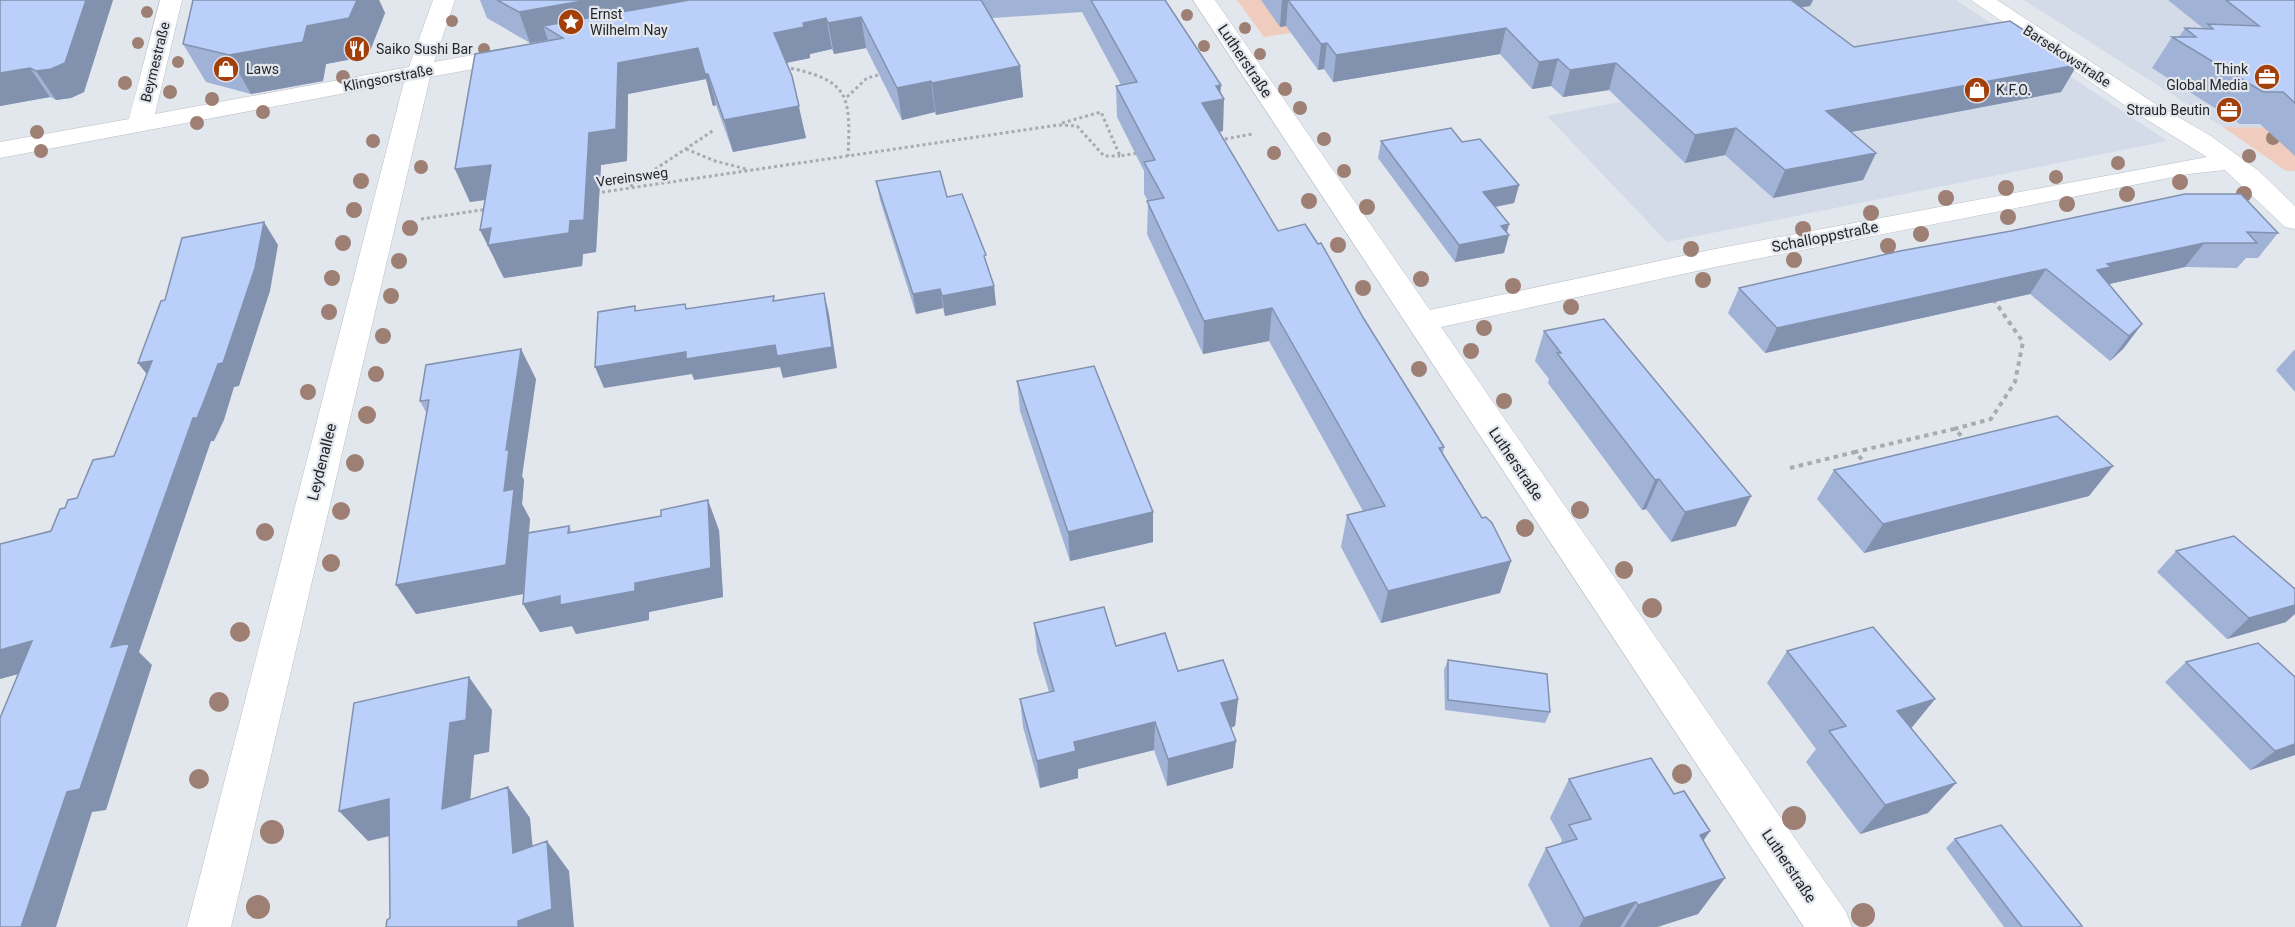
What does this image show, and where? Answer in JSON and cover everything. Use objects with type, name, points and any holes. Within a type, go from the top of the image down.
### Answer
[{"type":"street","name":"Beymestraße","points":[[140,124],[171,0]]},
{"type":"street","name":"Leydenallee","points":[[208,927],[418,72],[444,0]]},
{"type":"street","name":"Lutherstraße","points":[[1204,0],[1830,927]]},
{"type":"street","name":"Barsekowstraße","points":[[1982,0],[2232,162],[2295,221]]},
{"type":"street","name":"Klingsorstraße","points":[[0,150],[536,50]]},
{"type":"street","name":"Schalloppstraße","points":[[1420,322],[1715,258],[2189,166],[2232,162]]},
{"type":"path","points":[[778,66],[808,71],[842,88],[847,97],[848,156]]},
{"type":"path","points":[[847,97],[860,82],[873,73],[890,74]]},
{"type":"path","name":"Vereinsweg","points":[[586,194],[1058,124],[1101,112],[1120,156]]},
{"type":"path","name":"Vereinsweg","points":[[1058,124],[1077,126],[1104,156],[1144,153]]},
{"type":"path","points":[[627,188],[653,174],[714,130]]},
{"type":"path","points":[[1213,141],[1260,133]]},
{"type":"path","points":[[686,148],[715,161],[750,170]]},
{"type":"path","points":[[420,219],[499,207]]},
{"type":"path","points":[[1790,468],[1991,419],[2014,382],[2023,342],[1998,304],[1990,296]]},
{"type":"path","points":[[1954,429],[1967,442]]},
{"type":"path","points":[[1855,452],[1875,473]]},
{"type":"shaded area","points":[[1237,0],[1507,0],[1264,37]]},
{"type":"shaded area","points":[[1596,0],[1956,0],[2167,141],[1667,242],[1547,116],[1693,88]]},
{"type":"shaded area","points":[[2024,0],[2295,0],[2295,128],[2223,127]]},
{"type":"shaded area","points":[[2223,127],[2295,128],[2295,171],[2286,171]]},
{"type":"building","points":[[0,0],[86,0],[65,63],[51,69],[36,71],[30,68],[0,73]]},
{"type":"building","points":[[193,0],[357,0],[349,18],[307,26],[303,42],[229,55],[183,44]]},
{"type":"building","points":[[497,0],[588,0],[519,12]]},
{"type":"building","points":[[689,0],[981,0],[1020,66],[897,88],[861,17],[828,23],[826,18],[803,23],[804,27],[774,33],[792,76],[799,106],[724,120],[708,74],[705,74],[698,48],[618,63],[616,129],[589,133],[584,220],[570,221],[569,233],[488,245],[491,228],[480,230],[491,165],[455,169],[475,54],[563,38],[543,26]]},
{"type":"building","points":[[1091,0],[1165,0],[1221,85],[1216,86],[1224,99],[1202,103],[1278,231],[1305,224],[1318,244],[1321,243],[1364,319],[1444,447],[1439,448],[1482,518],[1486,517],[1492,523],[1511,561],[1388,591],[1347,515],[1385,506],[1272,308],[1204,321],[1147,201],[1164,198],[1144,162],[1155,160],[1116,86],[1137,82]]},
{"type":"building","points":[[1288,0],[1791,0],[1854,47],[2010,21],[2077,65],[1826,111],[1876,153],[1785,170],[1736,128],[1695,135],[1616,63],[1570,70],[1558,59],[1539,62],[1506,28],[1336,55],[1327,43],[1321,44]]},
{"type":"building","points":[[2226,0],[2295,0],[2295,103],[2283,92],[2263,92],[2172,37],[2196,37],[2185,28],[2213,29],[2208,24],[2259,26]]},
{"type":"building","points":[[1451,128],[1462,142],[1480,139],[1519,185],[1483,192],[1509,224],[1501,226],[1509,235],[1459,245],[1381,141]]},
{"type":"building","points":[[940,171],[947,197],[962,194],[986,255],[984,256],[994,286],[942,296],[940,289],[913,294],[876,181]]},
{"type":"building","points":[[2185,194],[2241,194],[2278,233],[2247,232],[2257,243],[2204,243],[2107,264],[2111,267],[2097,270],[2142,324],[2129,336],[2046,269],[1777,328],[1739,288],[1900,251],[2011,231]]},
{"type":"building","points":[[264,222],[255,268],[223,363],[218,364],[197,418],[193,418],[111,647],[130,643],[80,789],[67,792],[21,927],[0,927],[0,718],[32,641],[0,650],[0,544],[51,531],[60,509],[65,508],[68,500],[77,498],[93,460],[114,456],[152,361],[138,363],[161,301],[165,300],[182,238]]},
{"type":"building","points":[[824,293],[832,347],[777,356],[775,345],[686,359],[686,352],[595,367],[598,312],[635,306],[635,311],[685,304],[686,309],[774,296],[773,301]]},
{"type":"building","points":[[1604,319],[1751,496],[1685,512],[1659,479],[1655,480],[1557,353],[1561,353],[1544,331]]},
{"type":"building","points":[[521,349],[506,450],[509,450],[504,491],[514,489],[506,565],[396,585],[429,400],[420,401],[426,365]]},
{"type":"building","points":[[1094,366],[1153,512],[1068,532],[1017,381]]},
{"type":"building","points":[[2057,416],[2113,466],[1883,524],[1834,470]]},
{"type":"building","points":[[708,500],[711,568],[635,583],[635,591],[560,605],[560,596],[523,604],[528,533],[569,526],[568,533],[661,516],[661,510]]},
{"type":"building","points":[[2234,536],[2295,589],[2295,605],[2249,618],[2176,551]]},
{"type":"building","points":[[1104,607],[1116,646],[1165,633],[1178,671],[1223,660],[1238,699],[1221,703],[1236,741],[1168,759],[1155,722],[1074,742],[1076,751],[1037,761],[1020,699],[1054,691],[1034,623]]},
{"type":"building","points":[[1873,627],[1935,699],[1897,711],[1956,783],[1885,805],[1829,731],[1846,726],[1787,651]]},
{"type":"building","points":[[2258,643],[2295,677],[2295,744],[2275,751],[2186,662]]},
{"type":"building","points":[[1448,660],[1547,674],[1550,712],[1448,700]]},
{"type":"building","points":[[469,677],[466,720],[450,723],[442,809],[508,787],[513,853],[547,841],[552,909],[518,921],[518,927],[386,927],[387,920],[390,918],[389,799],[339,811],[354,703]]},
{"type":"building","points":[[1651,758],[1674,794],[1684,791],[1710,831],[1700,835],[1725,878],[1638,905],[1636,902],[1584,918],[1546,848],[1577,839],[1569,825],[1591,819],[1569,779]]},
{"type":"building","points":[[2001,825],[2082,926],[2022,927],[1955,839]]},
{"type":"place","name":"Ernst Wilhelm Nay","points":[[571,22]]},
{"type":"place","name":"Saiko Sushi Bar","points":[[357,49]]},
{"type":"place","name":"Laws","points":[[226,69]]},
{"type":"place","name":"Think Global Media","points":[[2267,77]]},
{"type":"place","name":"K.F.O.","points":[[1977,90]]},
{"type":"place","name":"Straub Beutin","points":[[2229,110]]}]
